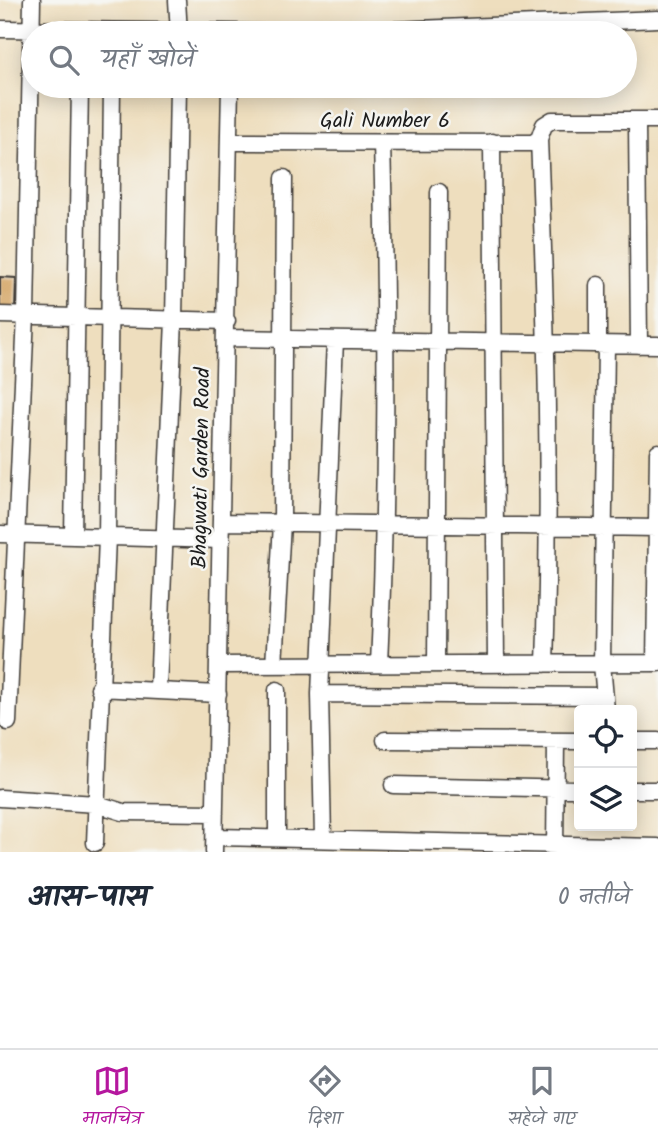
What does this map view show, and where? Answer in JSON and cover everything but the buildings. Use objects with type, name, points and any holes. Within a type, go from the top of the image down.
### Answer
[{"type":"street","points":[[32,0],[32,21]]},
{"type":"street","points":[[177,0],[178,21]]},
{"type":"street","points":[[610,21],[658,19]]},
{"type":"street","points":[[0,29],[21,29]]},
{"type":"street","points":[[8,722],[26,315],[31,98]]},
{"type":"street","points":[[73,536],[80,98]]},
{"type":"street","points":[[95,843],[107,537],[112,98]]},
{"type":"street","points":[[158,690],[167,539],[178,98]]},
{"type":"street","name":"Bhagwati Garden Road","points":[[215,844],[230,98]]},
{"type":"street","points":[[545,663],[549,526],[547,343],[539,139],[544,125],[552,120],[658,120]]},
{"type":"street","points":[[637,120],[639,345]]},
{"type":"street","name":"Gali Number 6","points":[[229,142],[533,143],[539,139]]},
{"type":"street","points":[[492,142],[496,664]]},
{"type":"street","points":[[379,664],[386,524],[387,341],[382,143]]},
{"type":"street","points":[[274,665],[282,523],[286,338],[284,178]]},
{"type":"street","points":[[436,664],[439,192]]},
{"type":"street","points":[[320,694],[605,703],[602,344],[598,285]]},
{"type":"street","points":[[0,315],[174,320],[286,338],[658,345]]},
{"type":"street","points":[[323,838],[320,694],[335,340]]},
{"type":"street","points":[[219,665],[657,663],[658,452]]},
{"type":"street","points":[[222,522],[657,528]]},
{"type":"street","points":[[0,534],[222,540]]},
{"type":"street","points":[[99,688],[218,694]]},
{"type":"street","points":[[277,690],[277,838]]},
{"type":"street","points":[[385,740],[574,741]]},
{"type":"street","points":[[555,849],[556,741]]},
{"type":"street","points":[[637,741],[658,741]]},
{"type":"street","points":[[393,785],[574,789]]},
{"type":"street","points":[[637,790],[658,790]]},
{"type":"street","points":[[0,798],[97,804],[124,812],[215,813]]},
{"type":"street","points":[[215,844],[277,838],[323,838],[555,849],[658,847]]}]
